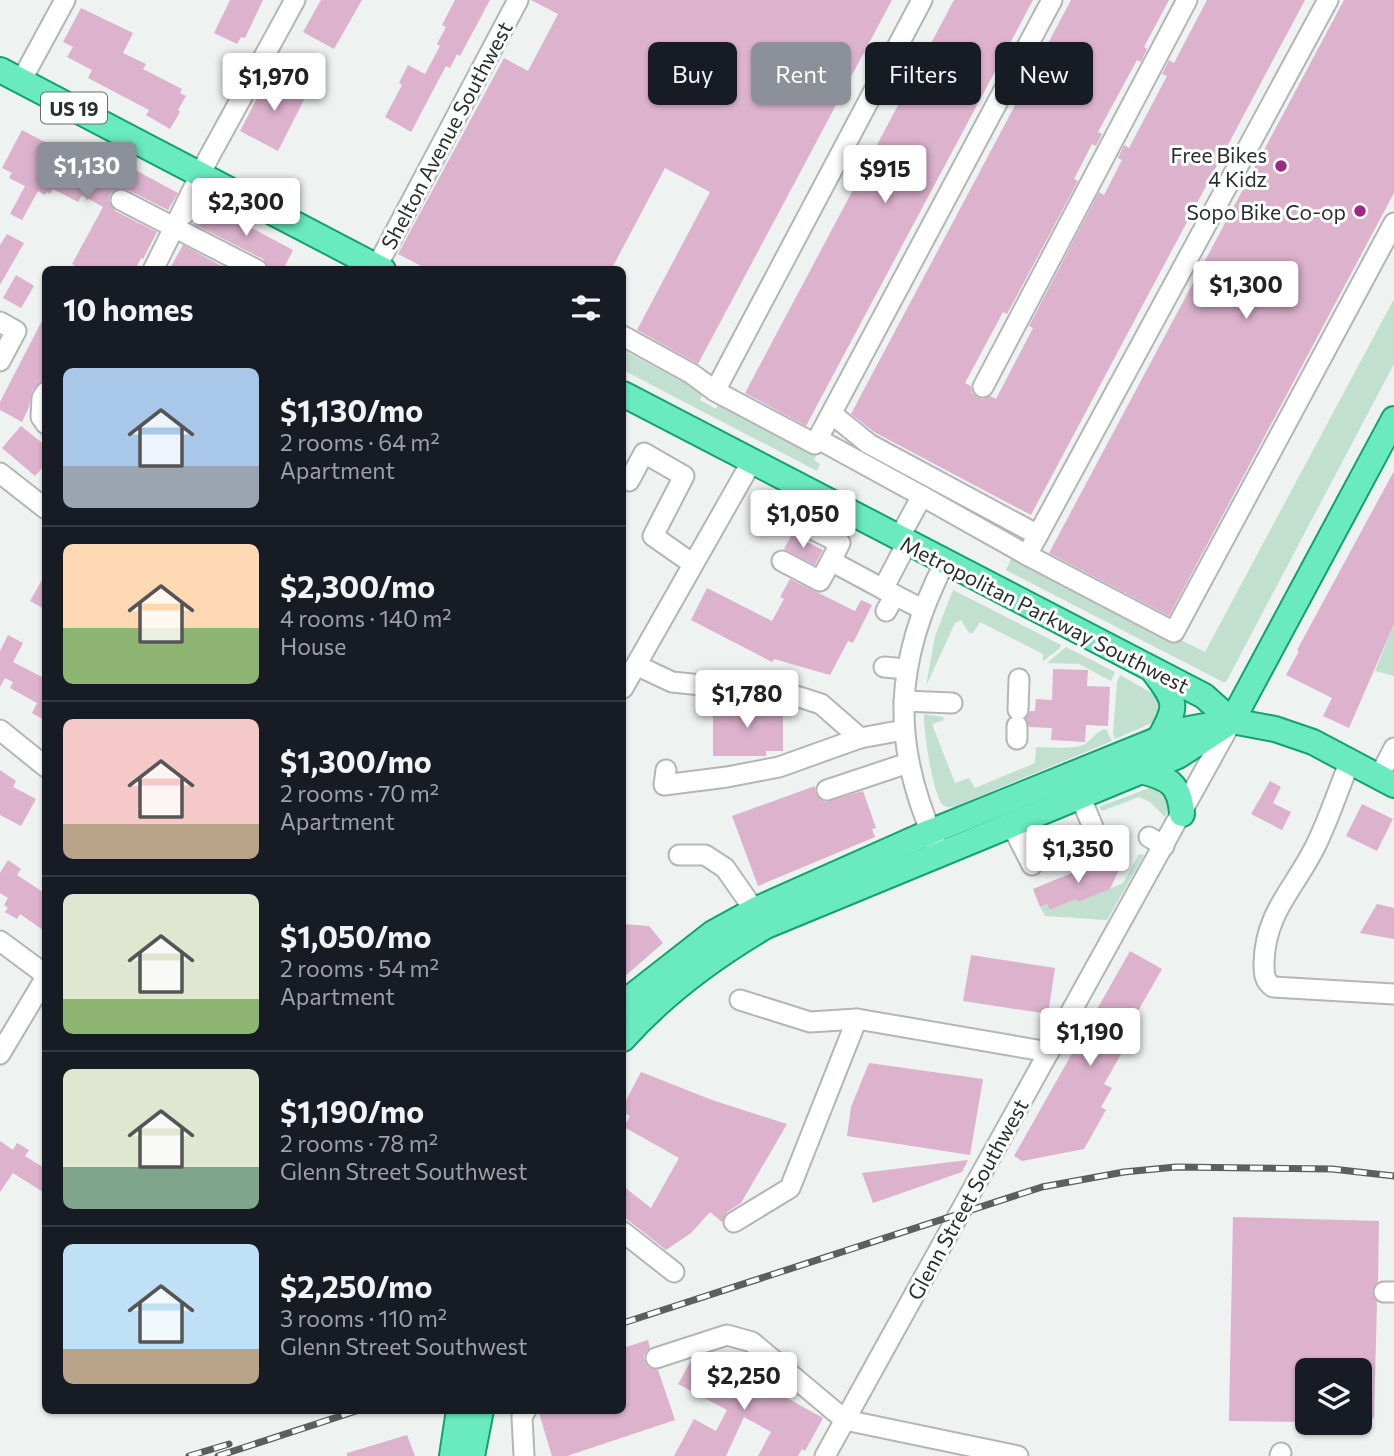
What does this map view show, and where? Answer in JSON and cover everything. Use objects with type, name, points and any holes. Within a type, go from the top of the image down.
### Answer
[{"type":"main road","name":"US 19","points":[[6,74],[374,266]]},
{"type":"main road","name":"Metropolitan Parkway Southwest","points":[[626,396],[752,461],[796,506],[903,540],[1204,696],[1233,721],[1275,729],[1313,742],[1387,781]]},
{"type":"main road","points":[[935,843],[1011,824],[1142,771],[1178,755],[1233,721],[1394,419]]},
{"type":"main road","points":[[1152,669],[1171,694],[1173,705],[1170,720],[1159,739]]},
{"type":"main road","points":[[626,1003],[713,933],[761,918],[935,843],[1159,739],[1183,730],[1233,721]]},
{"type":"main road","points":[[1142,771],[1161,776],[1174,785],[1181,801],[1182,814]]},
{"type":"main road","points":[[626,1036],[674,989],[761,918]]},
{"type":"main road","points":[[452,1456],[458,1414]]},
{"type":"main road","points":[[472,1456],[480,1414]]},
{"type":"street","points":[[6,74],[65,0]]},
{"type":"street","points":[[155,266],[200,174],[295,0]]},
{"type":"street","name":"Shelton Avenue Southwest","points":[[379,266],[518,0]]},
{"type":"street","points":[[715,390],[922,0]]},
{"type":"street","points":[[626,338],[815,444],[1052,0]]},
{"type":"street","points":[[983,387],[1187,0]]},
{"type":"street","points":[[1027,555],[1328,0]]},
{"type":"street","points":[[176,224],[201,198],[234,191]]},
{"type":"street","points":[[121,200],[176,224],[250,266]]},
{"type":"street","points":[[818,439],[1027,555],[1174,632],[1394,223]]},
{"type":"street","points":[[0,361],[8,326]]},
{"type":"street","points":[[42,398],[42,418]]},
{"type":"street","points":[[832,414],[869,444],[1038,535]]},
{"type":"street","points":[[629,481],[644,453],[684,476],[653,536],[693,564]]},
{"type":"street","points":[[752,461],[628,675],[790,694],[821,704],[860,738]]},
{"type":"street","points":[[0,473],[42,501]]},
{"type":"street","points":[[888,598],[903,540],[922,496]]},
{"type":"street","points":[[782,561],[820,581],[840,543],[796,506]]},
{"type":"street","points":[[831,561],[888,598],[922,609]]},
{"type":"street","points":[[935,843],[920,809],[908,763],[904,701],[906,669],[922,609],[944,562]]},
{"type":"street","points":[[884,667],[906,669]]},
{"type":"street","points":[[1017,725],[1018,679]]},
{"type":"street","points":[[904,701],[952,703]]},
{"type":"street","name":"Glenn Street Southwest","points":[[825,1456],[1049,1052],[1157,842],[1182,814],[1233,721]]},
{"type":"street","points":[[0,730],[42,763]]},
{"type":"street","points":[[666,771],[664,785],[727,777],[779,767],[860,738],[904,730]]},
{"type":"street","points":[[1387,781],[1394,748]]},
{"type":"street","points":[[1350,761],[1315,848],[1277,908],[1264,945],[1264,972],[1266,980],[1273,987],[1394,994]]},
{"type":"street","points":[[827,790],[908,763]]},
{"type":"street","points":[[1080,796],[1098,839]]},
{"type":"street","points":[[1011,824],[1032,865]]},
{"type":"street","points":[[679,855],[705,855],[725,868],[761,918]]},
{"type":"street","points":[[0,941],[42,973]]},
{"type":"street","points":[[0,1054],[42,983]]},
{"type":"street","points":[[740,1000],[810,1022],[857,1018],[1049,1052]]},
{"type":"street","points":[[734,1222],[790,1188],[857,1018]]},
{"type":"street","points":[[626,1234],[674,1272]]},
{"type":"street","points":[[656,1358],[727,1335],[752,1342],[845,1420],[1018,1456]]},
{"type":"street","points":[[524,1414],[524,1456]]},
{"type":"green space","points":[[1394,299],[1394,364],[1226,682],[1006,570],[1012,557],[1205,652]]},
{"type":"green space","points":[[626,352],[700,391],[700,400],[716,409],[723,404],[817,454],[814,460],[820,464],[817,471],[626,372]]},
{"type":"green space","points":[[953,590],[1061,645],[1059,649],[1043,661],[1043,654],[980,622],[973,633],[969,633],[961,620],[955,623],[926,686],[935,636]]},
{"type":"green space","points":[[1394,624],[1394,676],[1375,671]]},
{"type":"green space","points":[[1066,647],[1115,672],[1111,681],[1079,664],[1047,663]]},
{"type":"green space","points":[[1120,675],[1155,695],[1161,707],[1154,722],[1115,739],[1113,734],[1117,682]]},
{"type":"green space","points":[[924,714],[943,717],[944,720],[932,724],[955,783],[969,778],[975,788],[1035,763],[1036,747],[1078,747],[1106,729],[1112,741],[954,807],[948,807],[939,799],[932,776]]},
{"type":"green space","points":[[1149,788],[1160,791],[1166,798],[1168,807],[1165,817],[1150,802],[1139,797],[1102,811],[1099,807]]},
{"type":"green space","points":[[1139,854],[1144,855],[1107,920],[1045,916],[1040,907],[1047,904],[1050,910],[1076,899],[1078,902],[1123,883]]},
{"type":"building","points":[[230,0],[263,0],[245,38],[241,37],[237,44],[214,33]]},
{"type":"building","points":[[321,0],[362,0],[334,49],[303,32]]},
{"type":"building","points":[[455,0],[490,0],[460,56],[457,54],[450,68],[446,66],[411,132],[385,117],[402,85],[399,83],[408,65],[425,74],[440,46],[437,44],[446,27],[442,25]]},
{"type":"building","points":[[531,0],[892,0],[870,42],[865,42],[865,51],[851,77],[851,42],[751,42],[751,105],[836,105],[698,364],[637,330],[710,192],[665,168],[613,266],[421,266],[398,254],[504,58],[528,71],[558,14]]},
{"type":"building","points":[[954,0],[1033,0],[1011,42],[995,42],[995,71],[981,98],[981,42],[932,42]]},
{"type":"building","points":[[1071,0],[1169,0],[1144,47],[1147,49],[1141,62],[1137,60],[1098,132],[1102,134],[1096,146],[1092,144],[1074,179],[1078,181],[1007,314],[1003,312],[965,383],[971,386],[972,393],[983,399],[990,396],[996,399],[1033,328],[1029,326],[1099,192],[1104,195],[1122,160],[1118,158],[1124,145],[1129,148],[1167,76],[1162,74],[1169,60],[1174,63],[1207,0],[1305,0],[1031,515],[874,432],[851,414],[1015,105],[1093,105],[1093,42],[1049,42]]},
{"type":"building","points":[[1344,0],[1394,0],[1394,193],[1169,616],[1049,553]]},
{"type":"building","points":[[81,8],[133,33],[123,53],[146,64],[143,69],[182,89],[180,93],[186,96],[170,129],[146,115],[149,110],[88,78],[92,70],[67,57],[73,47],[63,42]]},
{"type":"building","points":[[267,79],[282,87],[285,80],[308,92],[278,151],[240,131]]},
{"type":"building","points":[[898,105],[977,105],[806,426],[745,393]]},
{"type":"building","points":[[22,130],[54,147],[55,144],[73,153],[69,162],[115,185],[126,165],[178,193],[168,210],[126,189],[120,188],[110,194],[109,201],[115,211],[157,232],[137,266],[75,266],[72,264],[103,207],[82,195],[78,202],[53,189],[50,194],[47,192],[45,195],[38,191],[22,220],[10,214],[25,186],[9,178],[12,173],[2,168]]},
{"type":"building","points":[[214,208],[293,250],[285,266],[267,266],[263,259],[194,224],[207,209]]},
{"type":"building","points":[[7,234],[24,243],[0,285],[0,245]]},
{"type":"building","points":[[183,245],[222,266],[171,266]]},
{"type":"building","points":[[16,275],[34,286],[21,308],[3,298]]},
{"type":"building","points":[[42,321],[42,381],[32,391],[22,422],[0,410],[0,402]]},
{"type":"building","points":[[21,426],[42,443],[42,468],[35,476],[2,448]]},
{"type":"building","points":[[1394,471],[1394,624],[1349,728],[1323,716],[1332,698],[1286,675]]},
{"type":"building","points":[[792,534],[823,550],[815,565],[784,549]]},
{"type":"building","points":[[790,579],[855,611],[861,600],[872,605],[853,643],[848,641],[830,675],[774,659],[772,662],[691,620],[707,588],[772,621],[784,599],[780,597]]},
{"type":"building","points":[[42,580],[42,608],[30,601]]},
{"type":"building","points":[[8,635],[23,643],[13,662],[42,677],[42,719],[32,713],[37,703],[10,688],[13,682],[5,678],[0,687],[0,651]]},
{"type":"building","points":[[1053,669],[1088,670],[1087,686],[1110,687],[1108,726],[1086,725],[1085,742],[1051,740],[1052,728],[1029,727],[1026,718],[1030,711],[1035,711],[1036,699],[1052,700]]},
{"type":"building","points":[[713,704],[767,704],[767,709],[783,709],[783,751],[766,751],[766,756],[713,756]]},
{"type":"building","points":[[0,770],[16,781],[13,787],[36,799],[21,826],[0,815]]},
{"type":"building","points":[[1270,781],[1281,787],[1273,803],[1291,812],[1282,830],[1251,814]]},
{"type":"building","points":[[815,786],[816,794],[825,802],[863,791],[876,828],[872,829],[875,837],[758,886],[732,816]]},
{"type":"building","points":[[1362,804],[1393,819],[1377,851],[1346,836]]},
{"type":"building","points":[[1113,856],[1119,870],[1110,889],[1050,910],[1047,904],[1040,907],[1033,889]]},
{"type":"building","points":[[8,860],[21,869],[17,875],[42,891],[42,929],[20,914],[17,919],[5,912],[8,908],[4,905],[8,898],[0,893],[0,873]]},
{"type":"building","points":[[1377,904],[1394,908],[1394,939],[1360,933]]},
{"type":"building","points":[[626,924],[649,926],[663,943],[626,975]]},
{"type":"building","points":[[1130,951],[1162,969],[1122,1039],[1128,1042],[1104,1084],[1112,1088],[1101,1107],[1106,1110],[1084,1149],[1022,1161],[1014,1156]]},
{"type":"building","points":[[971,955],[1055,968],[1048,1014],[963,1001]]},
{"type":"building","points":[[869,1063],[983,1079],[970,1155],[847,1136],[851,1107]]},
{"type":"building","points":[[641,1072],[712,1100],[787,1124],[741,1203],[727,1212],[722,1222],[710,1212],[691,1233],[666,1250],[626,1218],[626,1188],[651,1208],[679,1158],[626,1128],[630,1116],[626,1114],[626,1100]]},
{"type":"building","points":[[0,1141],[13,1150],[17,1143],[29,1150],[25,1156],[42,1167],[42,1191],[13,1173],[0,1192]]},
{"type":"building","points":[[968,1160],[962,1172],[873,1203],[862,1173]]},
{"type":"building","points":[[1233,1217],[1379,1221],[1378,1282],[1372,1291],[1377,1302],[1372,1420],[1372,1358],[1295,1358],[1295,1422],[1229,1421]]},
{"type":"building","points":[[648,1340],[650,1348],[644,1355],[645,1362],[648,1367],[658,1370],[675,1420],[567,1456],[552,1456],[539,1414],[626,1414],[626,1347]]},
{"type":"building","points":[[708,1354],[823,1418],[805,1451],[802,1449],[798,1456],[758,1456],[771,1432],[744,1417],[726,1456],[674,1456],[694,1419],[716,1431],[727,1410],[678,1384],[692,1359]]},
{"type":"building","points":[[407,1435],[415,1456],[347,1456],[347,1453]]},
{"type":"railway","points":[[626,1322],[1042,1187],[1124,1172],[1176,1167],[1332,1169],[1394,1176]]},
{"type":"railway","points":[[218,1456],[347,1414]]},
{"type":"railway","points":[[189,1456],[229,1444]]},
{"type":"place","name":"Free Bikes 4 Kidz","points":[[1281,166]]},
{"type":"place","name":"Sopo Bike Co-op","points":[[1360,211]]}]
